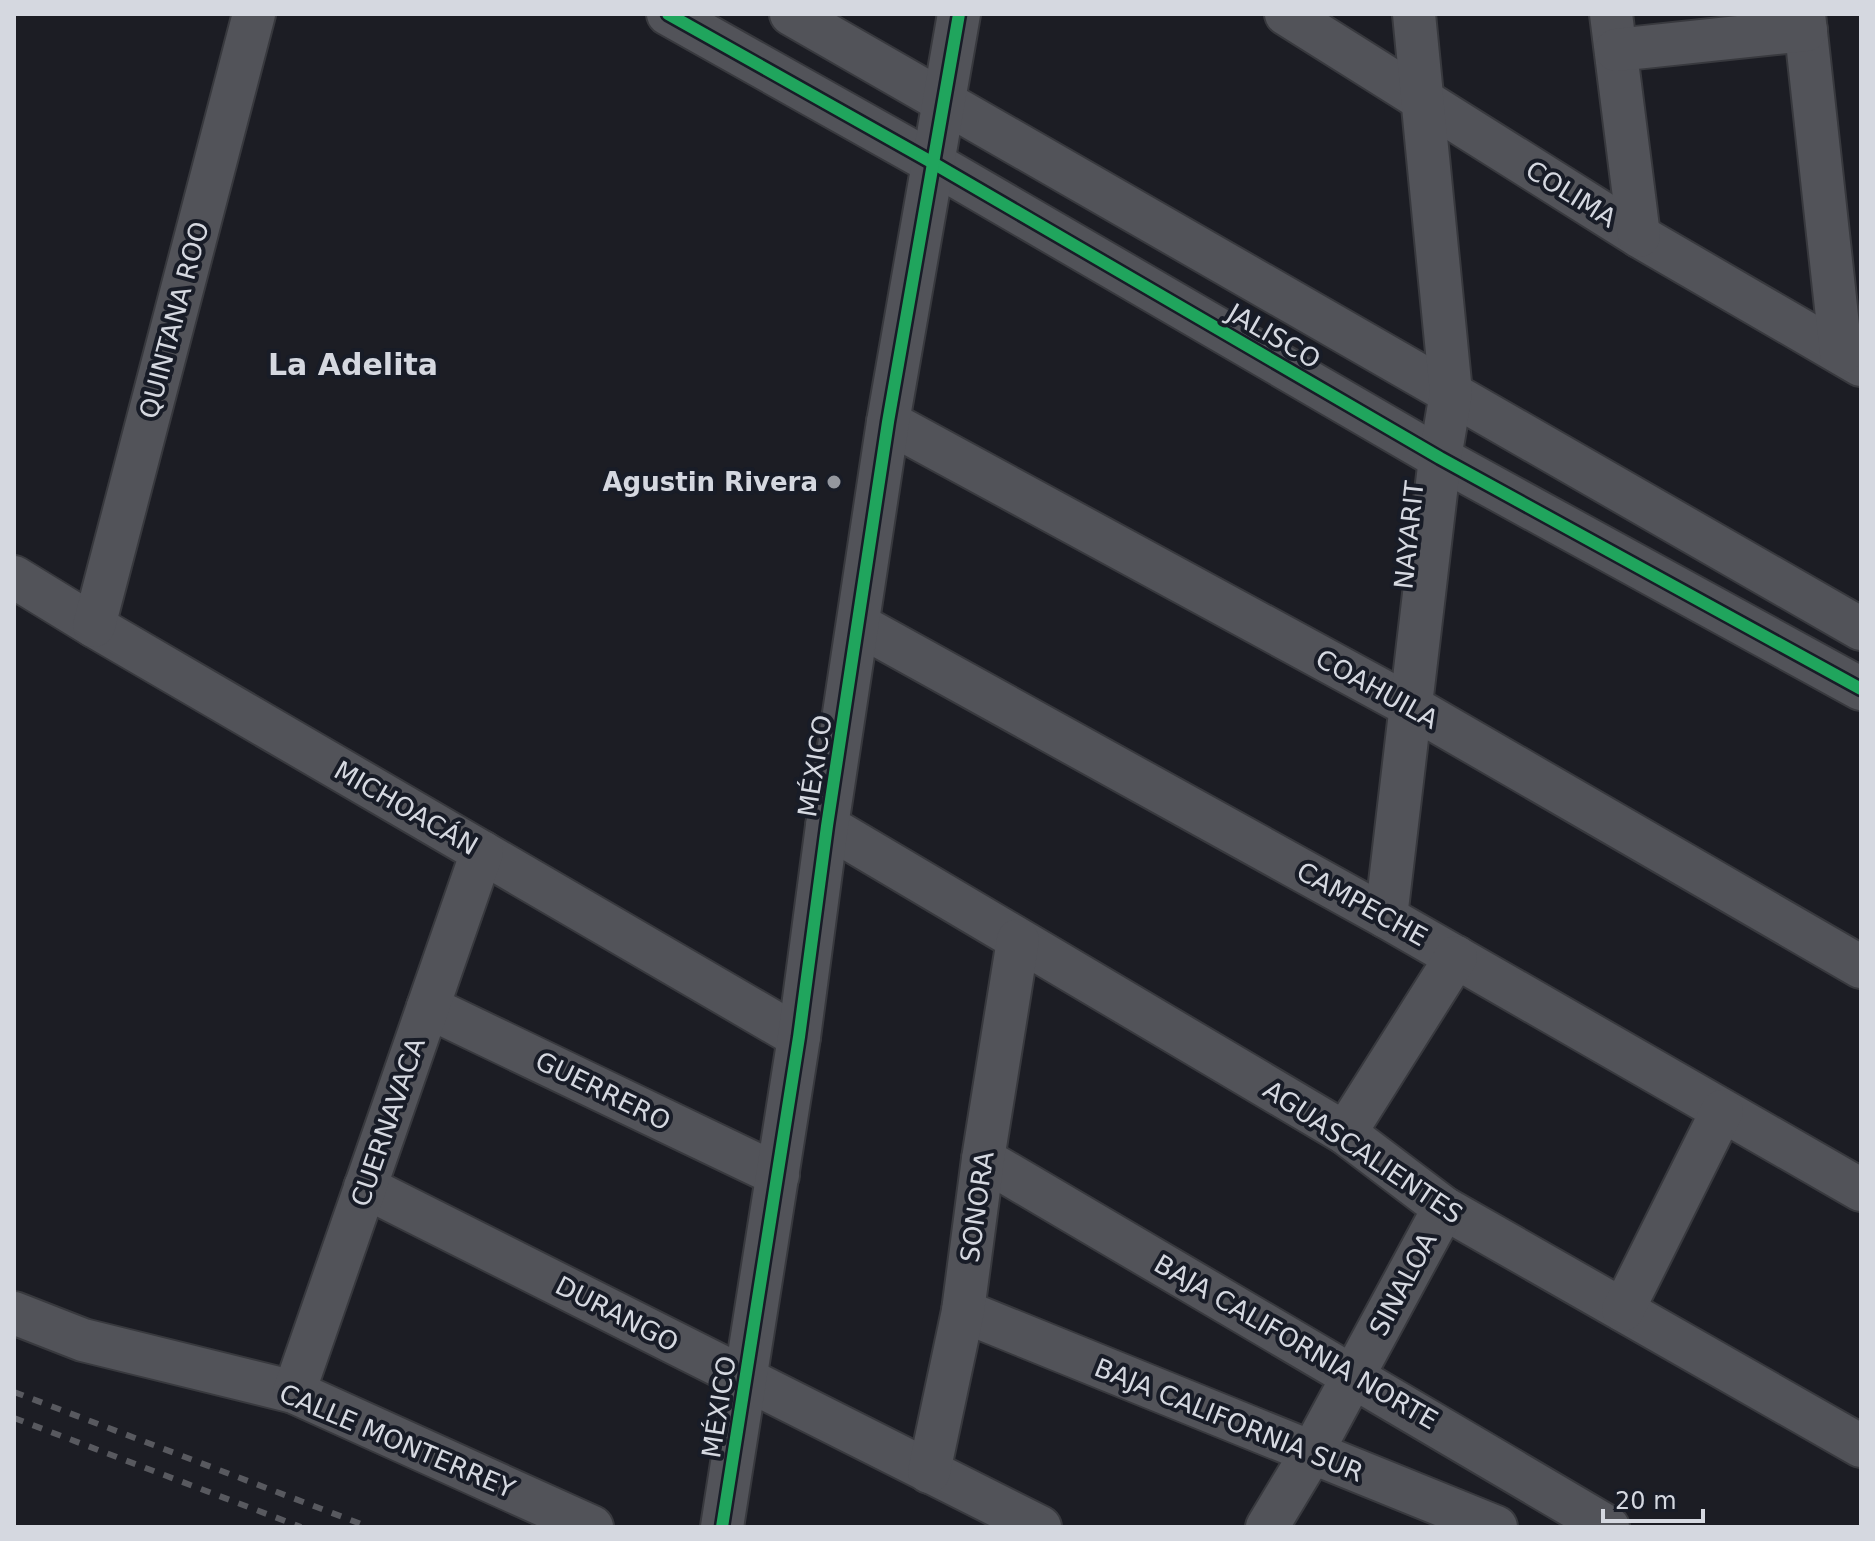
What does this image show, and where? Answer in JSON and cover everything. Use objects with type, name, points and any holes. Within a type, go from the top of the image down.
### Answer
[{"type":"street","name":"QUINTANA ROO","points":[[94,626],[254,14]]},
{"type":"street","name":"JALISCO","points":[[668,14],[933,163],[1440,458],[1861,689]]},
{"type":"street","name":"JALISCO","points":[[791,14],[1861,629]]},
{"type":"street","name":"MÉXICO","points":[[722,1527],[799,1037],[827,826],[888,422],[959,14]]},
{"type":"street","name":"COLIMA","points":[[1286,14],[1639,236],[1851,359]]},
{"type":"street","name":"NAYARIT","points":[[1386,917],[1440,458],[1451,393],[1414,14]]},
{"type":"street","points":[[1639,236],[1613,32],[1805,22],[1851,359]]},
{"type":"street","name":"COAHUILA","points":[[888,422],[1412,707],[1861,967]]},
{"type":"street","name":"MICHOACÁN","points":[[14,577],[799,1037]]},
{"type":"street","name":"CAMPECHE","points":[[859,625],[1386,917],[1861,1190]]},
{"type":"street","name":"AGUASCALIENTES","points":[[827,826],[1345,1133],[1444,1208],[1861,1446]]},
{"type":"street","name":"CUERNAVACA","points":[[294,1392],[482,852]]},
{"type":"street","name":"SONORA","points":[[929,1472],[963,1311],[983,1159],[1018,940]]},
{"type":"street","points":[[1345,1133],[1456,957]]},
{"type":"street","name":"GUERRERO","points":[[428,1007],[778,1175]]},
{"type":"street","points":[[1623,1310],[1722,1111]]},
{"type":"street","name":"BAJA CALIFORNIA NORTE","points":[[983,1159],[1608,1527]]},
{"type":"street","name":"DURANGO","points":[[365,1187],[1040,1527]]},
{"type":"street","name":"SINALOA","points":[[1267,1527],[1311,1454],[1444,1208]]},
{"type":"street","name":"BAJA CALIFORNIA SUR","points":[[963,1311],[1496,1527]]},
{"type":"street","name":"CALLE MONTERREY","points":[[14,1313],[83,1340],[294,1392],[592,1527]]},
{"type":"railway","points":[[14,1392],[369,1527]]},
{"type":"railway","points":[[14,1418],[301,1527]]},
{"type":"cycle path","points":[[668,14],[933,163],[1440,458],[1861,689]]},
{"type":"cycle path","points":[[722,1527],[799,1037],[827,826],[888,422],[959,14]]},
{"type":"place","name":"Agustin Rivera","points":[[834,482]]},
{"type":"district","name":"La Adelita","points":[[353,364]]}]
